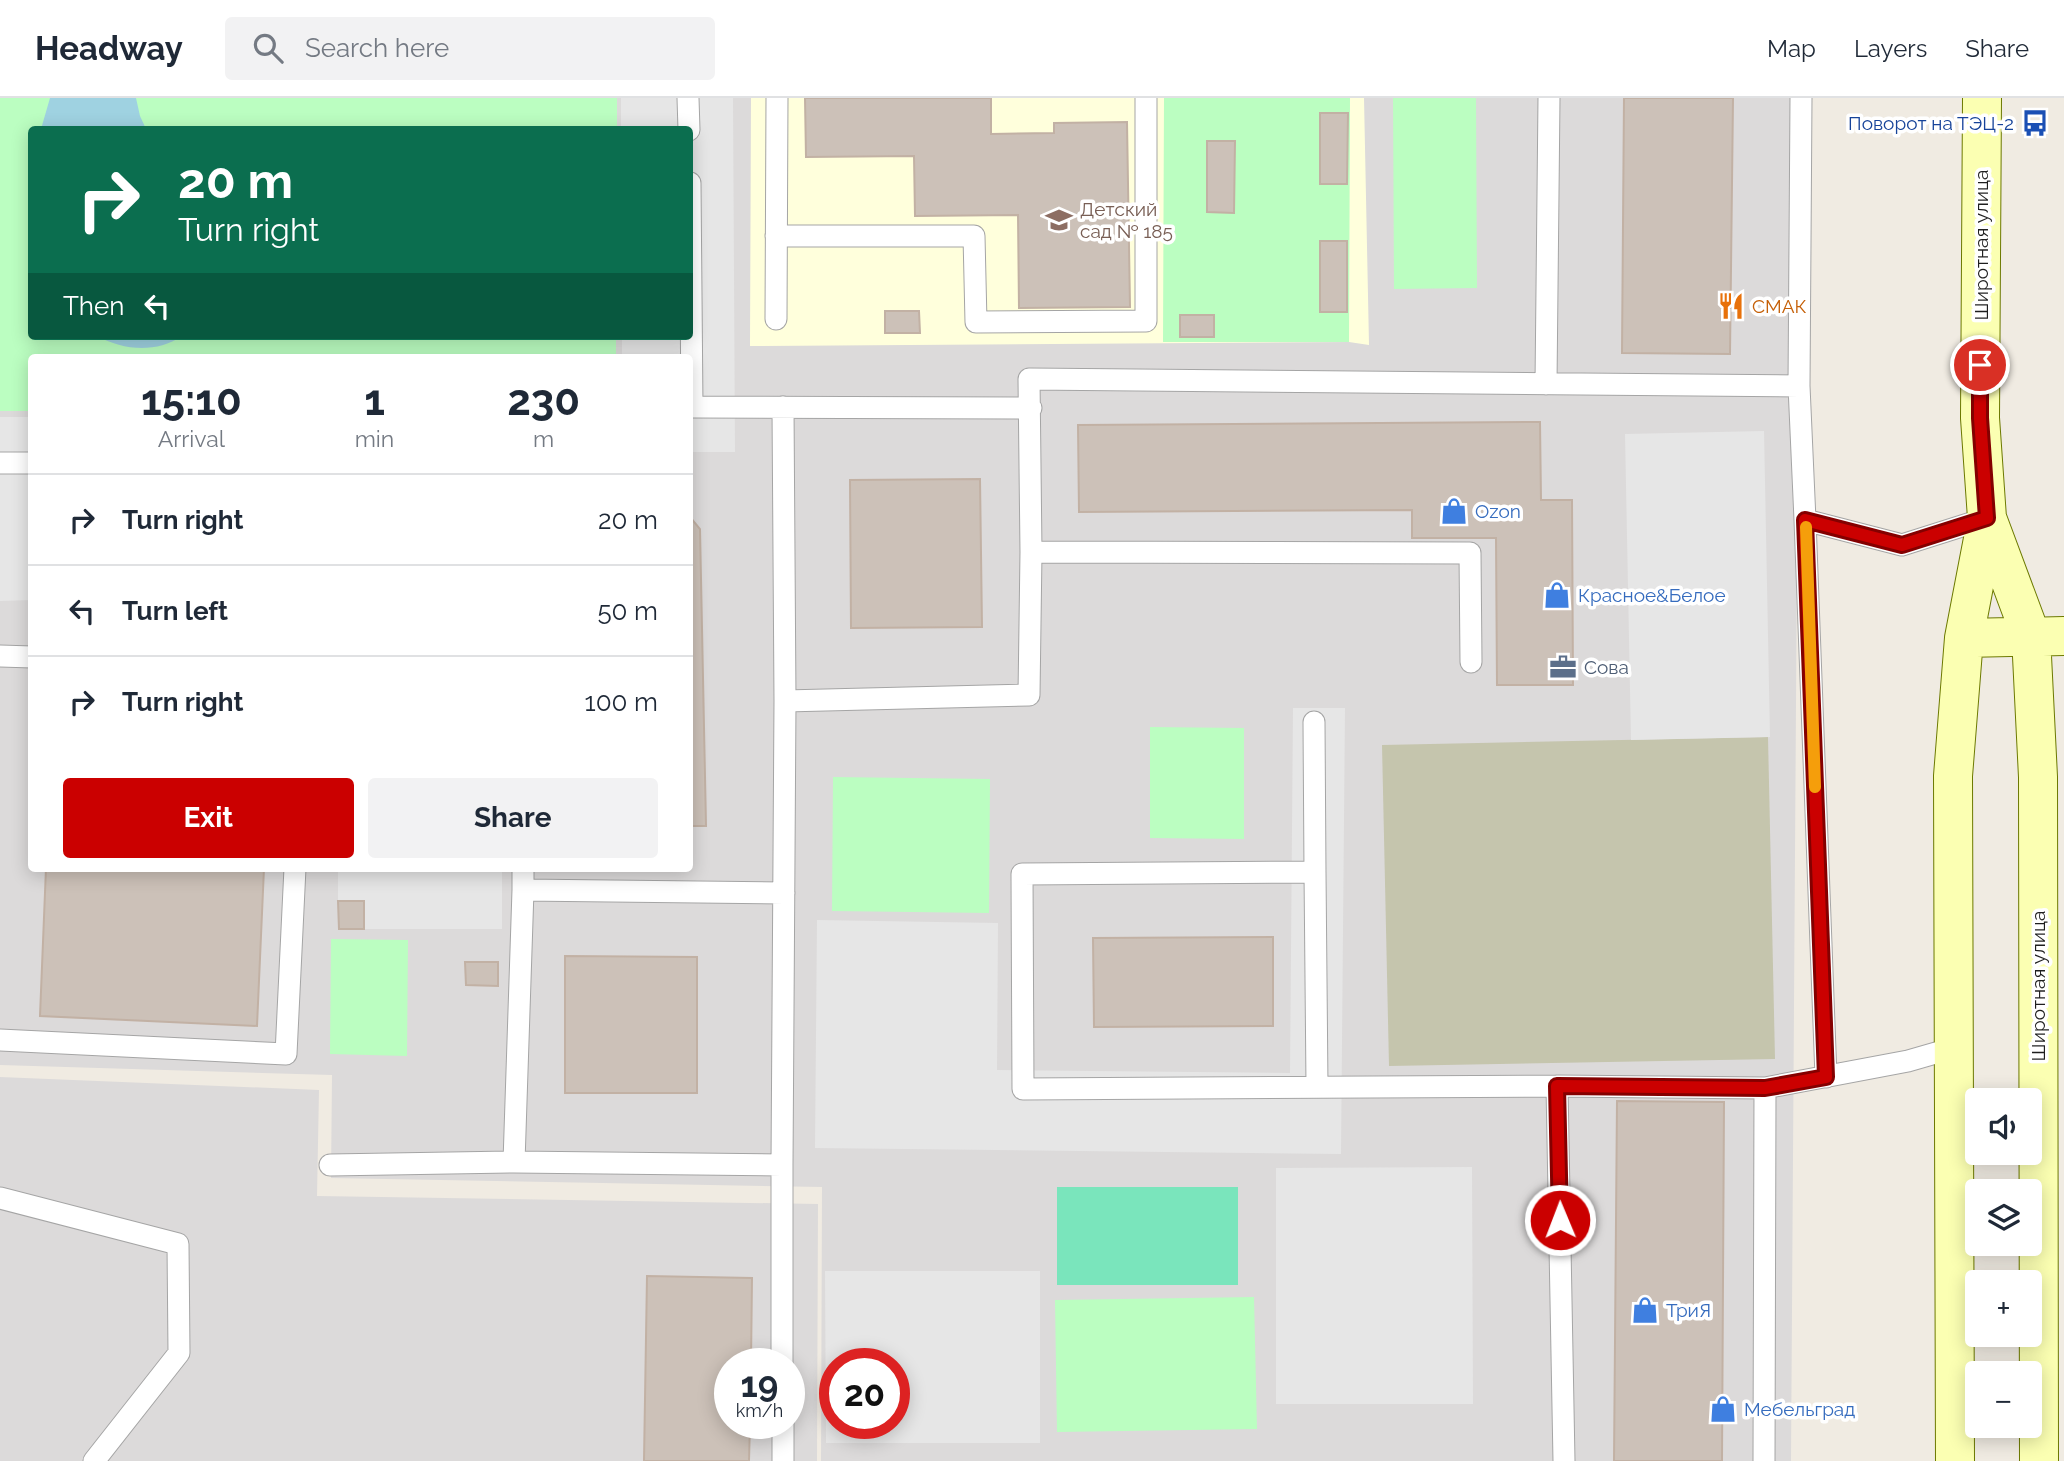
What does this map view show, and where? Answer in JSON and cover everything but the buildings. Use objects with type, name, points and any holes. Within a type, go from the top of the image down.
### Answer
[{"type":"main road","name":"Широтная улица","points":[[1955,1461],[1953,776],[1964,638],[1987,518],[1980,418],[1982,98]]},
{"type":"main road","name":"Широтная улица","points":[[1987,518],[2047,636],[2038,777],[2039,1461]]},
{"type":"main road","points":[[1964,638],[2047,636]]},
{"type":"lane","points":[[688,98],[689,126]]},
{"type":"lane","points":[[776,98],[776,319]]},
{"type":"lane","points":[[776,236],[974,236],[976,322],[1146,321],[1146,98]]},
{"type":"lane","points":[[1546,384],[1549,98]]},
{"type":"lane","points":[[1801,98],[1799,386],[1826,1077]]},
{"type":"lane","points":[[785,701],[1029,695],[1030,379],[1799,386]]},
{"type":"lane","points":[[693,407],[1031,408]]},
{"type":"lane","points":[[782,1348],[785,701],[783,407]]},
{"type":"lane","points":[[0,463],[28,463]]},
{"type":"lane","points":[[1805,520],[1902,545],[1987,518]]},
{"type":"lane","points":[[1031,552],[1470,553],[1471,662]]},
{"type":"lane","points":[[0,656],[28,657]]},
{"type":"lane","points":[[1314,722],[1317,1086]]},
{"type":"lane","points":[[0,1040],[286,1054],[295,872]]},
{"type":"lane","points":[[514,1161],[523,872]]},
{"type":"lane","points":[[1315,872],[1022,874],[1023,1089],[1317,1086],[1765,1088],[1908,1060],[1953,1048]]},
{"type":"lane","points":[[523,891],[784,893]]},
{"type":"lane","points":[[1557,1086],[1564,1461]]},
{"type":"lane","points":[[1764,1461],[1765,1088]]},
{"type":"lane","points":[[330,1165],[514,1161],[782,1165]]},
{"type":"lane","points":[[0,1198],[178,1244],[179,1353],[94,1461]]},
{"type":"lane","points":[[783,1439],[783,1461]]},
{"type":"shaded area","points":[[0,98],[1800,98],[1791,1461],[821,1461],[821,1439],[910,1439],[910,1348],[821,1348],[822,1187],[331,1178],[332,1075],[0,1065]]},
{"type":"shaded area","points":[[621,98],[733,98],[735,452],[693,452],[693,354],[622,354],[622,340],[693,340],[693,126],[621,126]]},
{"type":"shaded area","name":"Детский сад № 185","points":[[751,98],[1364,98],[1369,345],[1349,342],[750,346]]},
{"type":"shaded area","points":[[0,417],[28,417],[28,600],[0,601]]},
{"type":"shaded area","points":[[1764,431],[1770,737],[1631,740],[1625,434]]},
{"type":"shaded area","points":[[1293,708],[1345,708],[1341,1154],[815,1148],[817,920],[998,923],[997,1070],[1290,1073]]},
{"type":"shaded area","points":[[1768,737],[1775,1059],[1389,1066],[1382,745]]},
{"type":"shaded area","points":[[338,872],[502,872],[502,929],[364,929],[364,901],[338,901]]},
{"type":"shaded area","points":[[0,1077],[319,1090],[317,1196],[818,1204],[817,1461],[0,1461]]},
{"type":"shaded area","points":[[1472,1167],[1473,1404],[1276,1404],[1276,1168]]},
{"type":"shaded area","points":[[825,1271],[1040,1271],[1040,1443],[826,1443],[826,1439],[910,1439],[910,1348],[825,1348]]},
{"type":"green space","points":[[0,98],[617,98],[617,126],[28,126],[28,340],[616,340],[616,354],[28,354],[28,411],[0,411]]},
{"type":"green space","points":[[1164,98],[1350,98],[1349,342],[1163,342]]},
{"type":"green space","points":[[1393,98],[1476,98],[1477,288],[1394,289]]},
{"type":"green space","points":[[1150,727],[1244,728],[1244,839],[1150,838]]},
{"type":"green space","points":[[833,777],[990,779],[989,913],[832,911]]},
{"type":"green space","points":[[331,939],[408,940],[407,1056],[330,1054]]},
{"type":"green space","points":[[1057,1187],[1238,1187],[1238,1285],[1057,1285]]},
{"type":"green space","points":[[1254,1297],[1257,1429],[1057,1432],[1055,1300]]},
{"type":"water","points":[[50,98],[136,98],[145,126],[42,126]]},
{"type":"water","points":[[105,340],[175,340],[150,348],[128,347]]},
{"type":"slow traffic","points":[[1806,527],[1815,787]]},
{"type":"place","name":"Поворот на ТЭЦ-2","points":[[2035,123]]},
{"type":"place","name":"Детский сад № 185","points":[[1059,220]]},
{"type":"place","name":"СМАК","points":[[1731,306]]},
{"type":"place","name":"Ozon","points":[[1454,511]]},
{"type":"place","name":"Красное&Белое","points":[[1557,595]]},
{"type":"place","name":"Сова","points":[[1563,667]]},
{"type":"place","name":"ТриЯ","points":[[1645,1310]]},
{"type":"place","name":"Мебельград","points":[[1723,1409]]},
{"type":"route","points":[[1560,1220],[1557,1086],[1765,1088],[1826,1077],[1805,520],[1902,545],[1987,518],[1980,418],[1980,365]]}]
